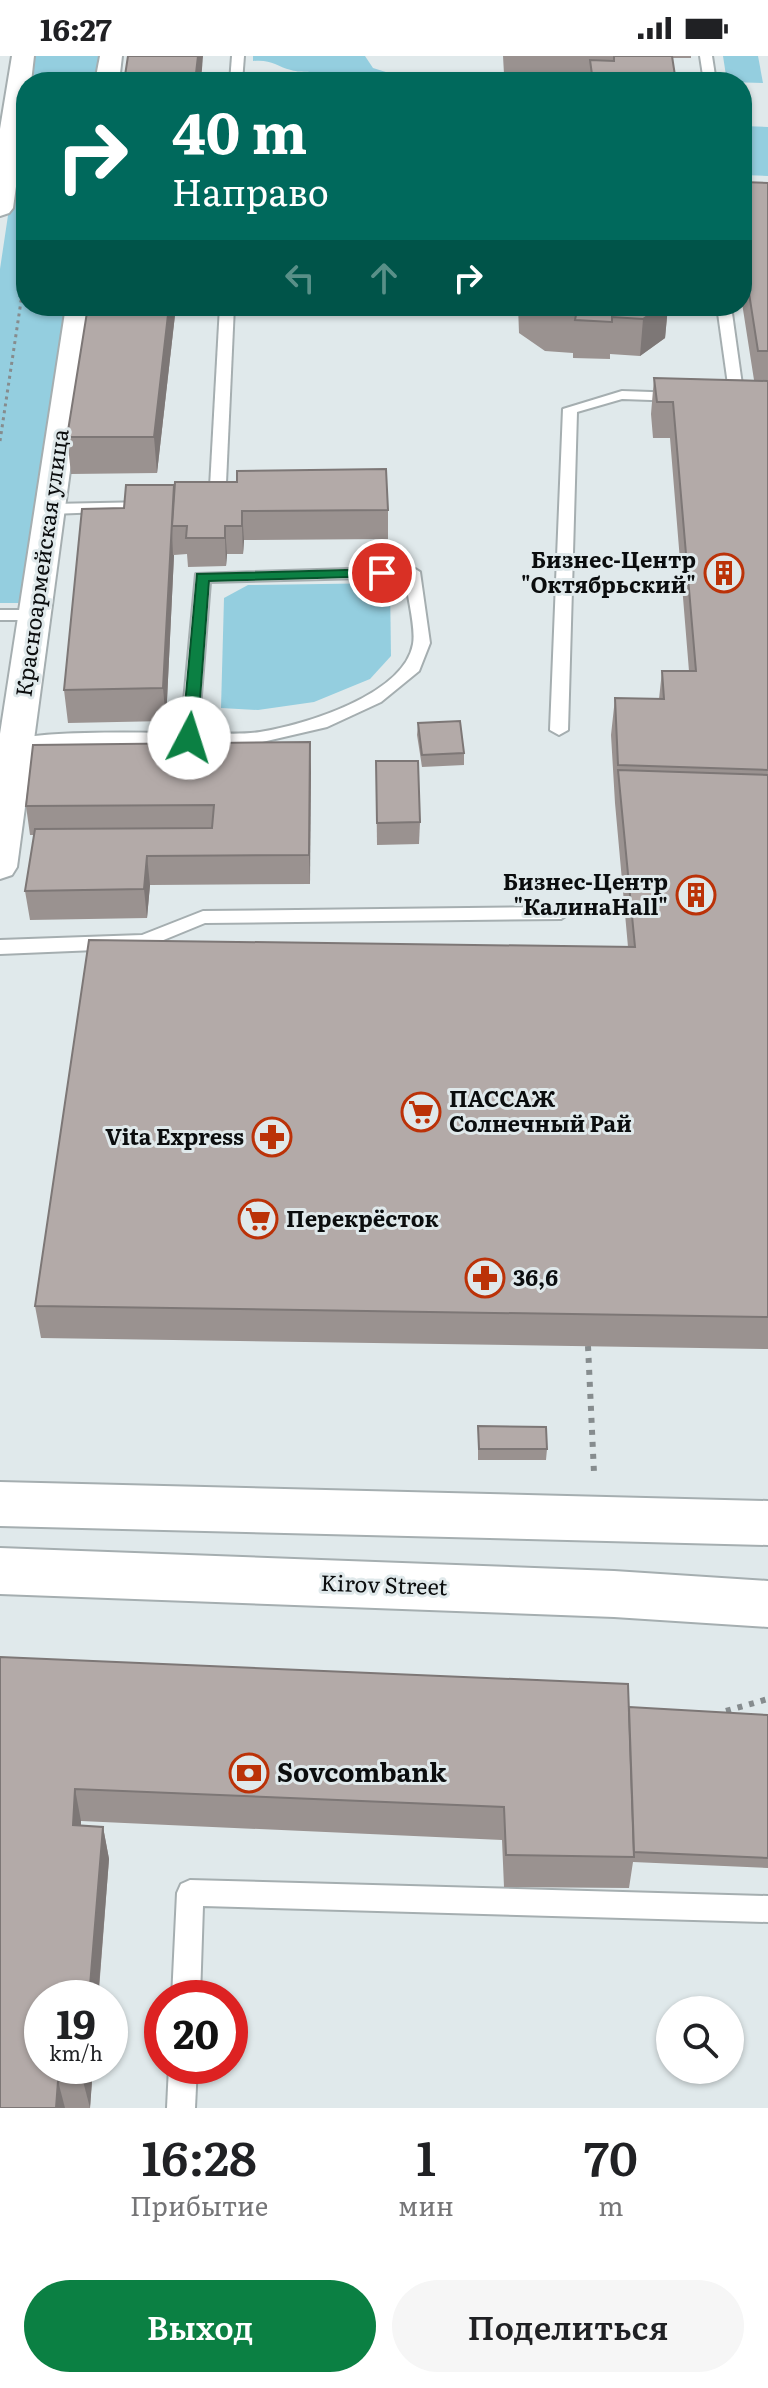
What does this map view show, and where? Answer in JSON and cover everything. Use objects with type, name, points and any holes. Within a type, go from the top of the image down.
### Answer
[{"type":"main road","points":[[0,1504],[768,1523]]},
{"type":"main road","name":"Kirov Street","points":[[0,1571],[614,1594],[768,1604]]},
{"type":"street","points":[[0,208],[16,102]]},
{"type":"street","name":"Красноармейская улица","points":[[0,867],[78,316]]},
{"type":"lane","points":[[203,505],[219,504],[227,316]]},
{"type":"lane","points":[[725,316],[737,399]]},
{"type":"lane","points":[[559,730],[570,409],[622,395],[694,397]]},
{"type":"lane","points":[[51,509],[173,506]]},
{"type":"lane","points":[[15,744],[67,739],[258,738],[321,723],[375,698],[411,671],[422,643],[412,572],[202,577],[189,738]]},
{"type":"lane","points":[[0,615],[35,615]]},
{"type":"lane","points":[[0,947],[144,941],[203,917],[561,913]]},
{"type":"lane","points":[[187,1980],[190,1893],[768,1909]]},
{"type":"lane","points":[[181,2108],[182,2084]]},
{"type":"path","points":[[0,441],[19,316]]},
{"type":"path","points":[[588,1346],[594,1475]]},
{"type":"path","points":[[726,1711],[768,1699]]},
{"type":"shaded area","points":[[32,56],[101,56],[99,72],[30,72]]},
{"type":"shaded area","points":[[253,56],[365,56],[373,68],[386,72],[307,72],[253,61]]},
{"type":"shaded area","points":[[723,56],[758,56],[763,83],[752,83],[752,72],[725,72]]},
{"type":"shaded area","points":[[752,126],[768,127],[768,176],[752,175]]},
{"type":"shaded area","points":[[16,162],[16,316],[65,316],[24,603],[0,603],[0,269]]},
{"type":"shaded area","points":[[390,583],[391,656],[370,679],[314,702],[258,710],[221,708],[224,598],[248,585]]},
{"type":"building","points":[[128,56],[198,56],[196,72],[126,72]]},
{"type":"building","points":[[614,56],[672,56],[674,72],[592,72],[590,60],[614,61]]},
{"type":"building","points":[[752,182],[768,183],[768,351],[758,351],[752,312]]},
{"type":"building","points":[[86,316],[168,316],[154,437],[67,437]]},
{"type":"building","points":[[576,316],[647,316],[643,319],[612,317],[612,322],[575,320]]},
{"type":"building","name":"Бизнес-Центр \"Октябрьский\"","points":[[654,378],[768,381],[768,770],[618,765],[615,698],[664,699],[662,671],[696,671],[673,402],[657,402]]},
{"type":"building","points":[[386,469],[388,510],[242,511],[242,526],[225,526],[225,538],[186,538],[187,526],[172,526],[175,482],[237,482],[237,471]]},
{"type":"building","points":[[126,485],[174,485],[163,688],[64,690],[82,509],[124,508]]},
{"type":"building","points":[[460,721],[464,753],[422,755],[418,723]]},
{"type":"building","points":[[310,742],[309,855],[147,856],[144,889],[25,891],[35,829],[212,828],[214,805],[26,806],[33,745]]},
{"type":"building","points":[[376,761],[418,761],[420,822],[377,823]]},
{"type":"building","name":"ПАССАЖ Солнечный Рай","points":[[618,770],[768,775],[768,1317],[35,1306],[89,940],[635,947]]},
{"type":"building","points":[[478,1426],[546,1427],[547,1449],[479,1449]]},
{"type":"building","points":[[0,1657],[628,1684],[634,1857],[506,1855],[504,1807],[75,1789],[73,1825],[103,1827],[90,1980],[24,1980],[24,2084],[58,2084],[56,2108],[0,2108]]},
{"type":"building","points":[[629,1707],[768,1715],[768,1858],[634,1852]]},
{"type":"place","name":"Бизнес-Центр \"Октябрьский\"","points":[[724,573]]},
{"type":"place","name":"Бизнес-Центр \"КалинаHall\"","points":[[696,895]]},
{"type":"place","name":"ПАССАЖ Солнечный Рай","points":[[421,1112]]},
{"type":"place","name":"Vita Express","points":[[272,1137]]},
{"type":"place","name":"Перекрёсток","points":[[258,1219]]},
{"type":"place","name":"36,6","points":[[485,1278]]},
{"type":"place","name":"Sovcombank","points":[[249,1773]]},
{"type":"route","points":[[189,738],[202,577],[382,573]]}]
